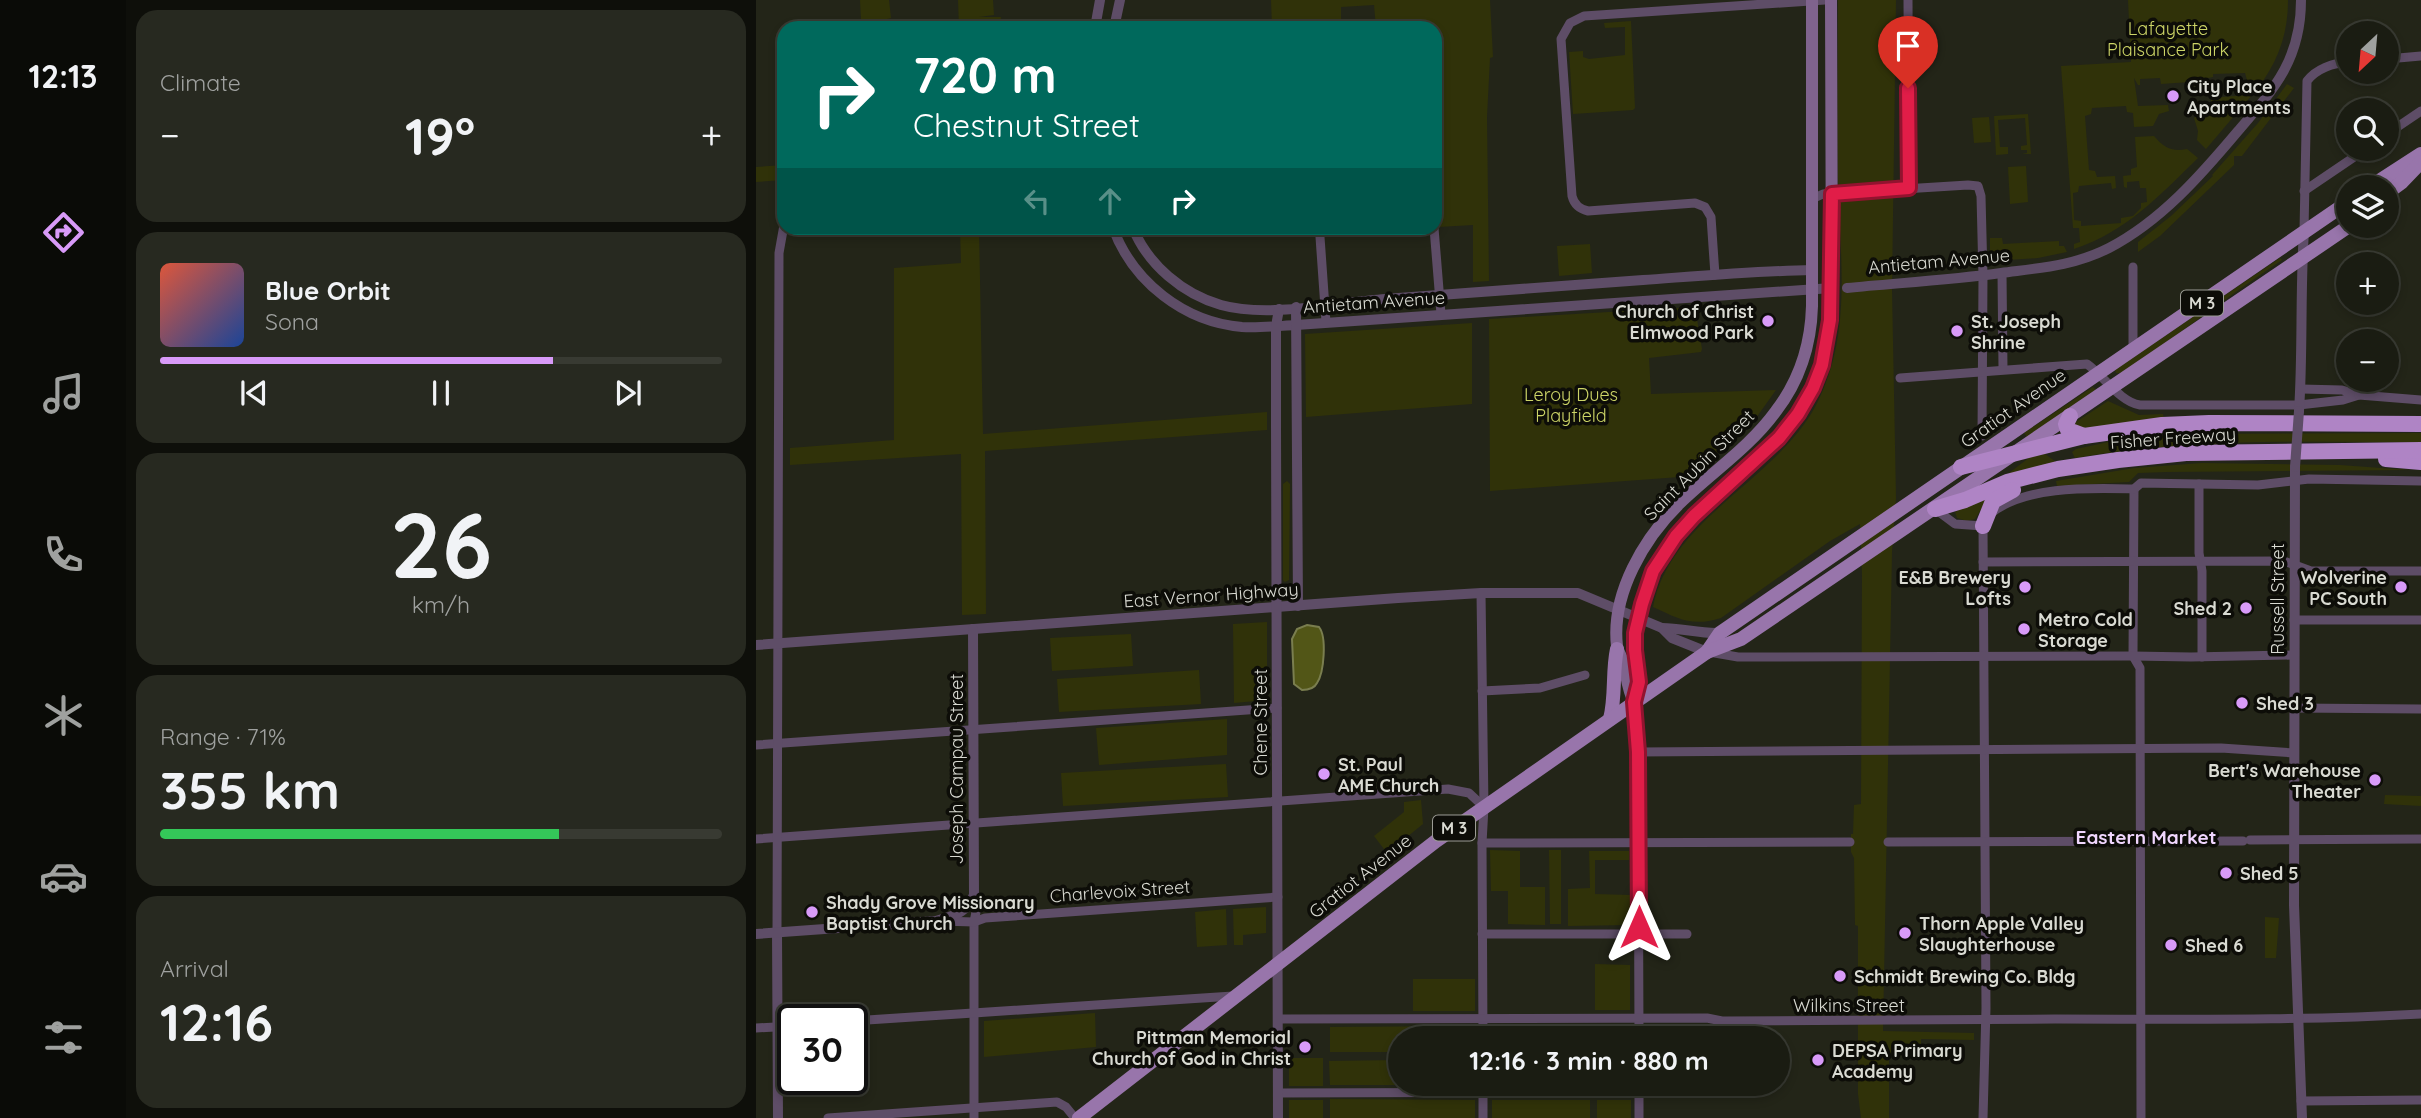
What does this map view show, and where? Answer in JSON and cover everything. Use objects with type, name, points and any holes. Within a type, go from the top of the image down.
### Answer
[{"type":"highway","points":[[2348,424],[2421,412]]},
{"type":"highway","points":[[2070,416],[2066,425],[2068,430],[2084,436]]},
{"type":"highway","name":"Fisher Freeway","points":[[1961,467],[2084,436],[2186,424],[2421,424]]},
{"type":"highway","name":"Fisher Freeway","points":[[1935,509],[2022,478],[2058,469],[2118,460],[2186,453],[2421,450]]},
{"type":"highway","points":[[2321,452],[2421,462]]},
{"type":"highway","points":[[1983,526],[1989,506],[2000,496],[2051,477],[2105,467],[2118,460]]},
{"type":"main road","name":"Saint Aubin Street","points":[[1634,702],[1627,688],[1623,661],[1618,649],[1620,610],[1633,570],[1649,540],[1681,503],[1752,439],[1772,417],[1793,383],[1803,359],[1812,306],[1812,0]]},
{"type":"main road","name":"Saint Aubin Street","points":[[1634,702],[1639,682],[1634,644],[1638,618],[1650,580],[1665,551],[1689,522],[1779,438],[1803,405],[1822,365],[1832,309],[1831,0]]},
{"type":"main road","points":[[2389,175],[2421,154]]},
{"type":"main road","points":[[2399,184],[2421,162]]},
{"type":"main road","points":[[2399,192],[2421,177]]},
{"type":"main road","name":"Gratiot Avenue","points":[[1707,652],[1720,633],[2336,210]]},
{"type":"main road","points":[[2302,255],[2336,229]]},
{"type":"main road","name":"Gratiot Avenue","points":[[1077,1118],[1436,841],[1707,652],[1741,639],[2336,234]]},
{"type":"main road","points":[[1812,249],[1822,252],[1832,248]]},
{"type":"main road","points":[[1812,306],[1824,305],[1832,309]]},
{"type":"main road","points":[[1803,359],[1822,365]]},
{"type":"main road","points":[[1649,540],[1665,551]]},
{"type":"main road","points":[[1610,719],[1614,697],[1614,664],[1618,649]]},
{"type":"street","points":[[1096,21],[1100,0]]},
{"type":"street","points":[[1116,21],[1121,0]]},
{"type":"street","points":[[1716,295],[1711,217],[1702,205],[1695,203],[1588,211],[1574,204],[1562,34],[1570,23],[1584,16],[1825,0]]},
{"type":"street","points":[[1908,0],[1909,188]]},
{"type":"street","name":"Antietam Avenue","points":[[1276,326],[1790,289],[1847,288],[1983,276],[2059,266],[2096,254],[2130,236],[2177,199],[2230,141],[2283,74],[2295,47],[2301,0]]},
{"type":"street","points":[[2399,58],[2421,56]]},
{"type":"street","name":"Russell Street","points":[[2302,1118],[2294,840],[2294,620],[2295,467],[2301,389],[2307,81],[2311,76],[2336,63]]},
{"type":"street","points":[[2399,126],[2421,111]]},
{"type":"street","points":[[2304,191],[2348,161]]},
{"type":"street","points":[[1812,199],[1823,194],[1974,184],[1978,186],[1981,196],[1983,276],[1982,436]]},
{"type":"street","points":[[778,1004],[779,253],[782,235]]},
{"type":"street","points":[[1117,235],[1133,266],[1166,299],[1181,308],[1227,325],[1276,326]]},
{"type":"street","points":[[1137,235],[1150,257],[1174,282],[1196,295],[1223,305],[1279,309]]},
{"type":"street","points":[[1320,235],[1326,322]]},
{"type":"street","points":[[1435,235],[1441,314]]},
{"type":"street","points":[[2133,267],[2133,351]]},
{"type":"street","name":"Antietam Avenue","points":[[1279,309],[1440,295],[1812,270]]},
{"type":"street","points":[[1789,272],[1795,276],[1790,289]]},
{"type":"street","points":[[2002,273],[2003,369]]},
{"type":"street","points":[[1635,281],[1637,300]]},
{"type":"street","points":[[1296,307],[1298,606]]},
{"type":"street","points":[[1255,327],[1260,317],[1256,309]]},
{"type":"street","name":"Chene Street","points":[[1278,1118],[1276,326],[1279,309]]},
{"type":"street","points":[[1900,378],[2087,364],[2099,372],[2128,402],[2140,405],[2299,408],[2359,395]]},
{"type":"street","points":[[1277,392],[1286,388],[1297,395]]},
{"type":"street","points":[[2301,389],[2342,390],[2359,395],[2421,400]]},
{"type":"street","points":[[1276,462],[1291,466],[1296,460]]},
{"type":"street","points":[[1277,480],[1287,476],[1296,481]]},
{"type":"street","points":[[1983,1118],[1983,526],[1990,515],[1998,509],[2039,494],[2073,488],[2134,489],[2141,483],[2258,485],[2295,480],[2421,481]]},
{"type":"street","points":[[2199,484],[2202,657]]},
{"type":"street","points":[[2134,489],[2133,656],[2140,668],[2141,1118]]},
{"type":"street","points":[[1935,509],[1955,524],[1983,526]]},
{"type":"street","points":[[1983,562],[2284,561],[2311,570],[2421,571]]},
{"type":"street","points":[[1276,580],[1287,587],[1297,580]]},
{"type":"street","points":[[1481,593],[1485,807],[1482,843],[1482,1026]]},
{"type":"street","name":"East Vernor Highway","points":[[756,645],[1481,593],[1578,593],[1662,628],[1672,638],[1707,652]]},
{"type":"street","points":[[2294,620],[2421,620]]},
{"type":"street","name":"East Vernor Highway","points":[[1662,628],[1707,634],[1720,633]]},
{"type":"street","name":"Joseph Campau Street","points":[[973,629],[974,895],[977,908],[974,922],[974,1113]]},
{"type":"street","points":[[1707,652],[1731,657],[2294,655]]},
{"type":"street","points":[[1482,691],[1539,688],[1585,675]]},
{"type":"street","name":"Saint Aubin Street","points":[[1634,702],[1638,752],[1639,1026]]},
{"type":"street","points":[[756,745],[1277,708]]},
{"type":"street","points":[[2294,708],[2421,709]]},
{"type":"street","points":[[1638,752],[2221,748],[2294,753]]},
{"type":"street","points":[[756,839],[1448,789],[1469,793],[1485,807]]},
{"type":"street","points":[[1888,842],[2421,839]]},
{"type":"street","points":[[1482,843],[1850,842]]},
{"type":"street","points":[[936,921],[964,912],[974,895]]},
{"type":"street","name":"Charlevoix Street","points":[[756,934],[936,921],[974,922],[985,918],[1278,897]]},
{"type":"street","points":[[1482,934],[1687,933]]},
{"type":"street","points":[[868,1020],[1238,996]]},
{"type":"street","name":"Wilkins Street","points":[[1278,1019],[1639,1018],[1886,1021],[2298,1019],[2421,1014]]},
{"type":"street","points":[[756,1028],[777,1027]]},
{"type":"street","points":[[1278,1093],[1388,1090]]},
{"type":"street","points":[[778,1095],[778,1118]]},
{"type":"street","points":[[1483,1096],[1483,1118]]},
{"type":"street","points":[[1639,1096],[1639,1118]]},
{"type":"street","points":[[2301,1101],[2421,1100]]},
{"type":"street","points":[[828,1118],[974,1113],[1057,1102],[1077,1118]]},
{"type":"green space","points":[[860,0],[889,0],[891,18],[887,21],[861,20]]},
{"type":"green space","points":[[958,0],[993,0],[994,15],[979,17],[1001,17],[1001,21],[959,21]]},
{"type":"green space","points":[[1271,0],[1490,0],[1493,57],[1490,58],[1487,117],[1489,281],[1473,282],[1473,225],[1442,227],[1442,21],[1375,21],[1374,5],[1341,7],[1341,21],[1272,21]]},
{"type":"green space","points":[[1838,0],[1896,0],[1892,289],[1896,498],[1892,552],[1883,1031],[1974,1033],[1974,1040],[1921,1039],[1921,1053],[1894,1052],[1889,1060],[1889,1118],[1861,1118],[1858,1094],[1858,926],[1855,925],[1851,834],[1854,805],[1861,804],[1860,524],[1830,541],[1721,618],[1694,622],[1653,607],[1663,576],[1680,549],[1701,525],[1775,458],[1797,434],[1815,407],[1827,379],[1835,351],[1842,294],[1838,155]]},
{"type":"green space","name":"Lafayette Plaisance Park","points":[[2128,0],[2288,0],[2285,33],[2263,81],[2247,80],[2245,73],[2213,74],[2213,77],[2198,80],[2198,85],[2191,86],[2190,82],[2161,84],[2160,78],[2140,79],[2138,85],[2134,78],[2138,106],[2168,105],[2169,111],[2159,114],[2153,126],[2134,127],[2133,113],[2127,112],[2126,106],[2092,108],[2091,114],[2085,116],[2089,170],[2095,171],[2097,177],[2115,176],[2116,188],[2112,189],[2111,183],[2079,186],[2078,192],[2073,193],[2074,220],[2081,221],[2081,226],[2121,223],[2121,218],[2133,216],[2141,208],[2141,203],[2147,202],[2146,188],[2140,188],[2139,181],[2127,182],[2127,188],[2124,187],[2123,176],[2131,175],[2131,169],[2137,167],[2135,137],[2154,136],[2169,148],[2187,149],[2198,158],[2141,211],[2110,233],[2074,249],[2074,244],[2080,242],[2079,228],[2073,228],[2061,66],[2131,62]]},
{"type":"green space","points":[[1631,21],[1635,108],[1573,114],[1569,52],[1583,51],[1583,57],[1589,59],[1625,55],[1625,27],[1605,28],[1604,23]]},
{"type":"green space","points":[[2287,84],[2294,88],[2242,156],[2234,156],[2234,165],[2160,236],[2138,252],[2138,242],[2171,216],[2213,176]]},
{"type":"green space","points":[[2246,88],[2258,88],[2206,149],[2197,140],[2198,131],[2194,118],[2211,103],[2211,98],[2246,95]]},
{"type":"green space","points":[[2028,114],[2031,154],[2022,154],[2027,153],[2027,150],[2021,150],[2021,146],[2027,145],[2025,118],[1998,120],[2000,147],[2008,147],[2008,154],[1996,155],[1994,116]]},
{"type":"green space","points":[[1989,117],[1991,142],[1974,143],[1972,118]]},
{"type":"green space","points":[[777,166],[777,180],[756,182],[756,167]]},
{"type":"green space","points":[[2026,166],[2028,202],[2010,204],[2008,167]]},
{"type":"green space","points":[[960,235],[979,235],[983,434],[1267,412],[1267,430],[985,451],[986,614],[962,615],[961,454],[790,465],[790,448],[894,440],[894,268],[961,263]]},
{"type":"green space","points":[[1990,238],[2002,238],[2003,244],[2059,241],[2059,246],[2064,246],[2067,252],[2038,258],[1993,261],[1990,258]]},
{"type":"green space","points":[[1590,244],[1592,273],[1559,276],[1557,246]]},
{"type":"green space","points":[[2280,258],[2282,260],[2123,373],[2116,373],[2115,370]]},
{"type":"green space","name":"Leroy Dues Playfield","points":[[1695,307],[1701,352],[1649,358],[1651,394],[1776,390],[1756,418],[1693,476],[1490,491],[1489,319]]},
{"type":"green space","points":[[1472,323],[1472,404],[1306,417],[1305,334]]},
{"type":"green space","points":[[2093,387],[2096,390],[2027,437],[2024,433]]},
{"type":"green space","points":[[2108,401],[2139,415],[2163,414],[2164,418],[2076,430],[2076,422]]},
{"type":"green space","points":[[2421,433],[2421,442],[2204,444],[2075,458],[2072,452],[2122,439],[2181,434]]},
{"type":"green space","points":[[2045,454],[2059,464],[2010,477],[2009,473],[2030,457]]},
{"type":"green space","points":[[2202,463],[2340,465],[2409,470],[2167,472],[2138,473],[2129,482],[2057,486],[2056,481],[2134,468]]},
{"type":"green space","points":[[1287,481],[1290,484],[1289,580],[1285,582],[1283,484]]},
{"type":"green space","points":[[1990,495],[1975,519],[1967,521],[1957,518],[1955,512]]},
{"type":"green space","points":[[1267,622],[1267,700],[1234,703],[1233,624]]},
{"type":"green space","points":[[1131,634],[1133,666],[1052,671],[1050,638]]},
{"type":"green space","points":[[1199,670],[1201,704],[1059,712],[1057,679]]},
{"type":"green space","points":[[1227,719],[1227,755],[1099,765],[1096,728]]},
{"type":"green space","points":[[1226,764],[1228,797],[1063,806],[1061,773]]},
{"type":"green space","points":[[2385,795],[2421,796],[2421,806],[2384,804]]},
{"type":"green space","points":[[1421,800],[1423,824],[1387,853],[1374,836],[1404,812],[1404,802]]},
{"type":"green space","points":[[1490,850],[1520,851],[1520,887],[1545,887],[1545,925],[1508,924],[1508,891],[1491,891]]},
{"type":"green space","points":[[1549,850],[1561,850],[1561,924],[1550,924]]},
{"type":"green space","points":[[1589,851],[1629,851],[1629,860],[1595,860],[1595,894],[1630,895],[1630,925],[1568,926],[1568,889],[1590,888]]},
{"type":"green space","points":[[1266,907],[1266,933],[1243,935],[1243,945],[1234,945],[1233,909]]},
{"type":"green space","points":[[1226,909],[1227,945],[1197,947],[1195,912]]},
{"type":"green space","points":[[2265,917],[2279,918],[2276,958],[2265,958]]},
{"type":"green space","points":[[1595,964],[1630,965],[1630,1010],[1595,1010]]},
{"type":"green space","points":[[1413,979],[1475,979],[1475,1011],[1413,1011]]},
{"type":"green space","points":[[1095,1013],[1096,1047],[984,1057],[984,1021]]},
{"type":"green space","points":[[1330,1027],[1388,1027],[1388,1052],[1330,1052]]},
{"type":"green space","points":[[1289,1058],[1323,1058],[1323,1086],[1289,1086]]},
{"type":"green space","points":[[1388,1060],[1388,1085],[1330,1085],[1329,1061]]},
{"type":"green space","points":[[1330,1099],[1475,1100],[1475,1118],[1330,1118]]},
{"type":"green space","points":[[1289,1100],[1323,1100],[1323,1118],[1289,1118]]},
{"type":"green space","points":[[1492,1100],[1590,1100],[1590,1118],[1492,1118]]},
{"type":"green space","points":[[1597,1100],[1631,1100],[1631,1118],[1597,1118]]},
{"type":"shaded area","points":[[1307,625],[1319,627],[1324,655],[1317,683],[1311,689],[1302,690],[1294,684],[1292,639],[1297,629]]},
{"type":"place","name":"City Place Apartments","points":[[2173,96]]},
{"type":"place","name":"Church of Christ Elmwood Park","points":[[1768,321]]},
{"type":"place","name":"St. Joseph Shrine","points":[[1957,331]]},
{"type":"place","name":"E&B Brewery Lofts","points":[[2025,587]]},
{"type":"place","name":"Wolverine PC South","points":[[2401,587]]},
{"type":"place","name":"Shed 2","points":[[2246,608]]},
{"type":"place","name":"Metro Cold Storage","points":[[2024,629]]},
{"type":"place","name":"Shed 3","points":[[2242,703]]},
{"type":"place","name":"St. Paul AME Church","points":[[1324,774]]},
{"type":"place","name":"Bert's Warehouse Theater","points":[[2375,780]]},
{"type":"place","name":"Shed 5","points":[[2226,873]]},
{"type":"place","name":"Shady Grove Missionary Baptist Church","points":[[812,912]]},
{"type":"place","name":"Thorn Apple Valley Slaughterhouse","points":[[1905,933]]},
{"type":"place","name":"Shed 6","points":[[2171,945]]},
{"type":"place","name":"Schmidt Brewing Co. Bldg","points":[[1840,976]]},
{"type":"place","name":"Pittman Memorial Church of God in Christ","points":[[1305,1047]]},
{"type":"place","name":"DEPSA Primary Academy","points":[[1818,1060]]},
{"type":"district","name":"Eastern Market","points":[[2146,837]]},
{"type":"route","points":[[1639,927],[1638,752],[1634,702],[1639,682],[1634,644],[1644,596],[1653,571],[1682,529],[1779,438],[1809,396],[1822,365],[1830,329],[1832,194],[1909,188],[1908,88]]}]
